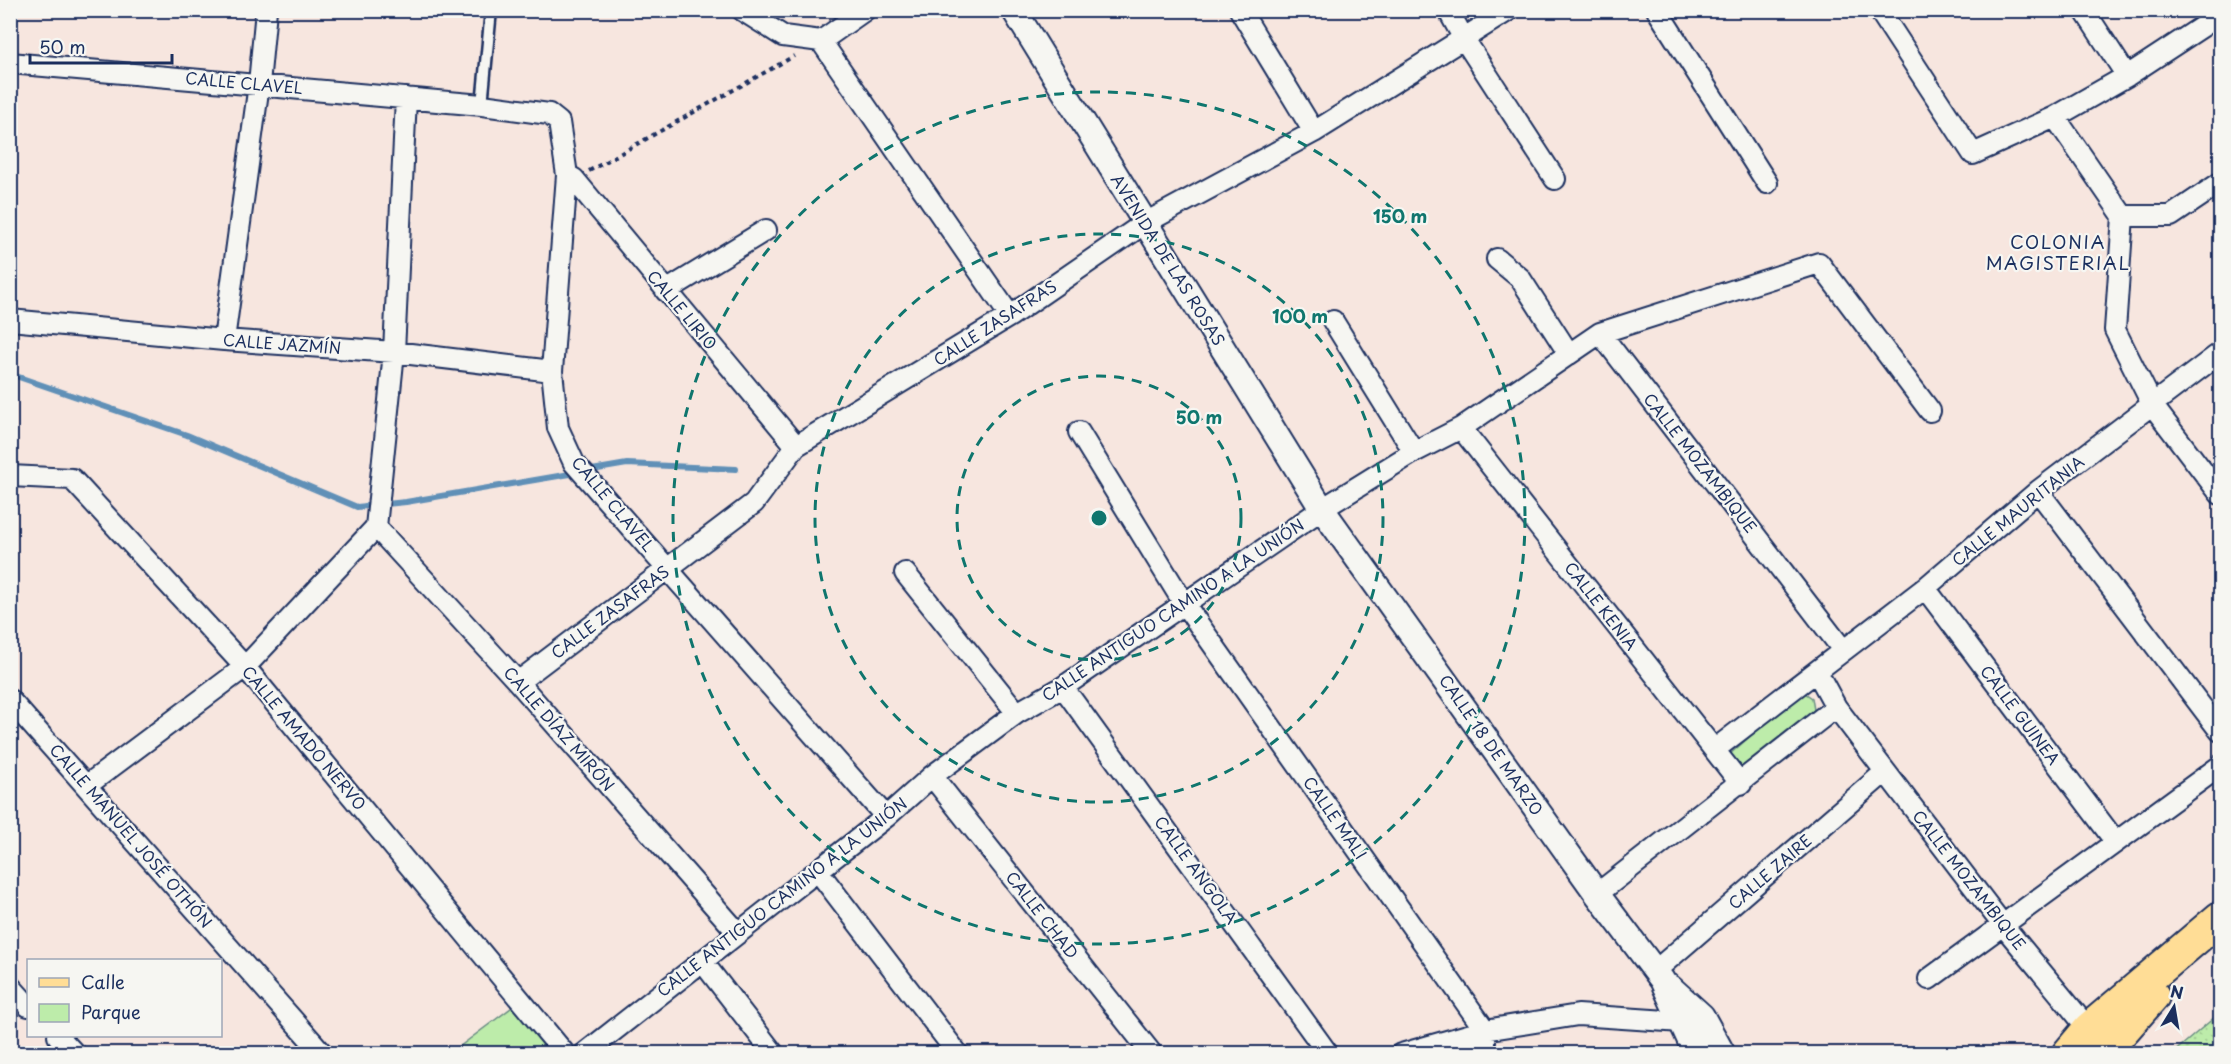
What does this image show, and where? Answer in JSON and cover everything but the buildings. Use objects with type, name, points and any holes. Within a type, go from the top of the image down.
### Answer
[{"type":"main road","points":[[2068,1053],[2099,1044],[2220,920]]},
{"type":"street","points":[[224,340],[259,84],[266,10]]},
{"type":"street","points":[[742,10],[783,36],[821,41],[865,10]]},
{"type":"street","name":"AVENIDA DE LAS ROSAS","points":[[1014,10],[1322,509]]},
{"type":"street","points":[[1240,10],[1314,132]]},
{"type":"street","points":[[1448,10],[1464,39],[1556,179]]},
{"type":"street","name":"CALLE ZASAFRAS","points":[[518,682],[754,503],[796,446],[1010,316],[1145,223],[1314,132],[1509,10]]},
{"type":"street","points":[[1657,10],[1767,183]]},
{"type":"street","points":[[1880,10],[1973,154],[2055,117],[2127,76],[2220,15]]},
{"type":"street","points":[[2084,10],[2127,76]]},
{"type":"street","points":[[821,41],[1010,316]]},
{"type":"street","name":"CALLE CLAVEL","points":[[10,63],[482,105],[549,114],[559,122],[570,177],[552,371],[558,428],[574,463],[886,817]]},
{"type":"street","points":[[86,786],[245,667],[376,527],[394,352],[406,98]]},
{"type":"street","points":[[2055,117],[2122,216],[2115,330],[2153,406],[2220,494]]},
{"type":"street","name":"CALLE LIRIO","points":[[570,177],[796,446]]},
{"type":"street","points":[[2122,216],[2171,216],[2220,183]]},
{"type":"street","points":[[666,291],[766,230]]},
{"type":"street","points":[[1497,259],[1520,278],[1569,354]]},
{"type":"street","name":"CALLE ANTIGUO CAMINO A LA UNIÓN","points":[[584,1053],[886,817],[932,776],[1017,713],[1063,687],[1322,509],[1414,452],[1461,428],[1600,333],[1819,263],[1930,411]]},
{"type":"street","name":"CALLE JAZMÍN","points":[[10,320],[224,340],[394,352],[552,371]]},
{"type":"street","points":[[1333,321],[1414,452]]},
{"type":"street","name":"CALLE MOZAMBIQUE","points":[[1600,333],[1843,650]]},
{"type":"street","name":"CALLE MAURITANIA","points":[[1714,750],[1925,588],[2038,491],[2220,353]]},
{"type":"street","name":"CALLE KENIA","points":[[1461,428],[1740,784]]},
{"type":"street","points":[[1079,432],[1185,605]]},
{"type":"street","name":"CALLE AMADO NERVO","points":[[10,476],[72,479],[245,667],[565,1053]]},
{"type":"street","points":[[2038,491],[2220,730]]},
{"type":"street","name":"CALLE 18 DE MARZO","points":[[1322,509],[1597,894],[1692,1019],[1723,1053]]},
{"type":"street","name":"CALLE DÍAZ MIRÓN","points":[[376,527],[518,682],[738,933]]},
{"type":"street","points":[[905,573],[1017,713]]},
{"type":"street","name":"CALLE GUINEA","points":[[1925,588],[2115,841]]},
{"type":"street","name":"CALLE MALI","points":[[1185,605],[1485,1030]]},
{"type":"street","points":[[1597,894],[1836,707],[1817,672]]},
{"type":"street","name":"CALLE ANGOLA","points":[[1063,687],[1328,1053]]},
{"type":"street","name":"CALLE MANUEL JOSÉ OTHÓN","points":[[10,700],[322,1053]]},
{"type":"street","name":"CALLE MOZAMBIQUE","points":[[1836,707],[2002,924],[2099,1044]]},
{"type":"street","points":[[1929,979],[2220,766]]},
{"type":"street","name":"CALLE ZAIRE","points":[[1658,976],[1886,772]]},
{"type":"street","name":"CALLE CHAD","points":[[932,776],[1152,1053]]},
{"type":"street","points":[[818,871],[958,1053]]},
{"type":"street","points":[[702,961],[774,1053]]},
{"type":"street","points":[[1401,1053],[1485,1030],[1578,1015],[1692,1019]]},
{"type":"street","name":"CALLE 18 DE MARZO","points":[[1692,1019],[1696,1053]]},
{"type":"street","points":[[1485,1030],[1485,1053]]},
{"type":"street","points":[[60,1037],[75,1053]]},
{"type":"lane","points":[[482,105],[490,10]]},
{"type":"path","points":[[570,177],[821,41]]},
{"type":"green space","points":[[1802,691],[1812,698],[1814,710],[1747,768],[1740,767],[1730,754]]},
{"type":"green space","points":[[519,1002],[563,1053],[457,1054],[455,1050]]},
{"type":"green space","points":[[2220,1012],[2220,1053],[2173,1053],[2216,1016]]},
{"type":"waterway","points":[[10,374],[187,435],[357,507],[406,502],[576,473]]},
{"type":"waterway","points":[[586,471],[627,464],[736,469]]},
{"type":"district","name":"COLONIA MAGISTERIAL","points":[[2058,253]]}]
